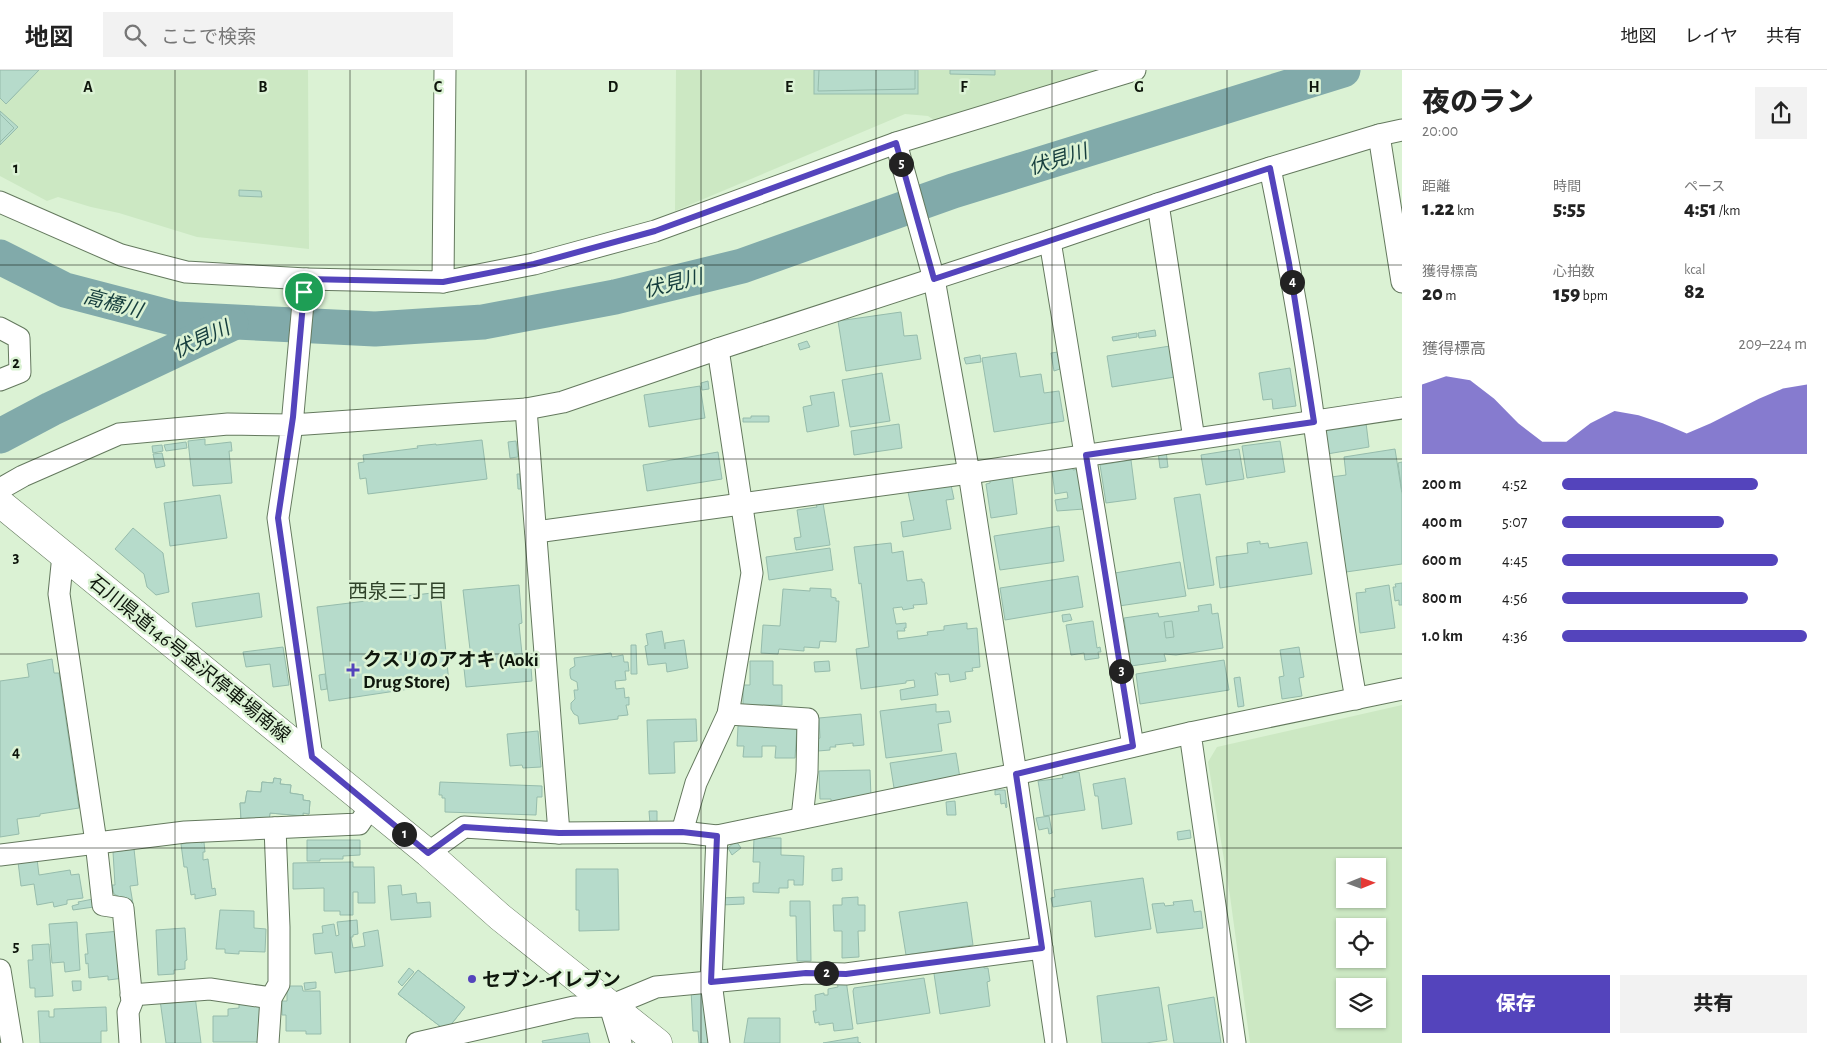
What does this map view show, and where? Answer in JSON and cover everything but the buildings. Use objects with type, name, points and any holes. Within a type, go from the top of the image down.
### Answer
[{"type":"main road","name":"石川県道146号金沢停車場南線","points":[[0,503],[428,853],[500,918],[658,1043]]},
{"type":"street","points":[[443,282],[445,70]]},
{"type":"street","points":[[0,202],[120,255],[186,272],[305,285],[443,282],[534,264],[655,231],[1135,70]]},
{"type":"street","points":[[0,489],[23,476],[119,434],[228,424],[526,408],[562,402],[718,349],[933,272],[1050,241],[1270,168],[1402,130]]},
{"type":"street","points":[[1380,135],[1402,282]]},
{"type":"street","points":[[897,150],[933,272],[968,473],[1016,774],[1056,1043]]},
{"type":"street","points":[[1270,168],[1289,263],[1356,699]]},
{"type":"street","points":[[1158,204],[1194,439]]},
{"type":"street","points":[[1050,241],[1133,746]]},
{"type":"street","points":[[305,285],[292,421],[278,518],[312,757]]},
{"type":"street","points":[[0,328],[19,338],[20,372],[0,380]]},
{"type":"street","points":[[682,832],[696,783],[728,714],[752,572],[740,504],[718,349]]},
{"type":"street","points":[[526,408],[559,833]]},
{"type":"street","points":[[536,532],[968,473],[1402,408]]},
{"type":"street","points":[[63,555],[59,594],[96,842],[103,905],[123,908],[132,1002],[128,1012],[130,1043]]},
{"type":"street","points":[[428,853],[464,827],[559,833],[682,832],[717,836],[1016,774],[1190,733],[1402,689]]},
{"type":"street","points":[[728,714],[808,719],[802,818]]},
{"type":"street","points":[[1190,733],[1234,1043]]},
{"type":"street","points":[[0,855],[185,832],[359,824],[371,806]]},
{"type":"street","points":[[268,1043],[271,998],[278,984],[279,974],[280,927],[275,828]]},
{"type":"street","points":[[717,836],[711,982],[719,1043]]},
{"type":"street","points":[[417,1043],[574,1007],[610,1006],[656,987],[806,973],[846,974],[1042,948]]},
{"type":"street","points":[[0,970],[12,1043]]},
{"type":"street","points":[[131,996],[210,988],[271,998]]},
{"type":"street","points":[[610,1006],[621,1043]]},
{"type":"shaded area","points":[[0,70],[308,70],[309,249],[197,237],[58,197],[47,201],[0,176]]},
{"type":"shaded area","points":[[676,70],[1108,70],[937,122],[928,116],[905,114],[675,211]]},
{"type":"shaded area","points":[[1402,705],[1402,1043],[1250,1043],[1230,896],[1208,762],[1217,747]]},
{"type":"waterway","name":"伏見川","points":[[0,257],[65,290],[176,319],[375,329],[483,322],[615,297],[742,266],[953,191],[1343,70]]},
{"type":"waterway","name":"伏見川","points":[[0,436],[51,409],[231,324]]},
{"type":"place","name":"クスリのアオキ (Aoki Drug Store)","points":[[353,670]]},
{"type":"place","name":"セブン-イレブン","points":[[472,979]]},
{"type":"district","name":"西泉三丁目","points":[[398,591]]},
{"type":"route","points":[[896,143],[934,279],[1270,168],[1289,263],[1314,422],[1086,455],[1133,746],[1016,774],[1042,948],[846,974],[806,973],[711,982],[717,836],[682,832],[559,833],[464,827],[428,853],[312,757],[278,518],[293,417],[304,292],[306,279],[443,282],[534,264],[655,231],[896,143]]},
{"type":"water label","name":"高橋川","points":[[113,303]]}]
